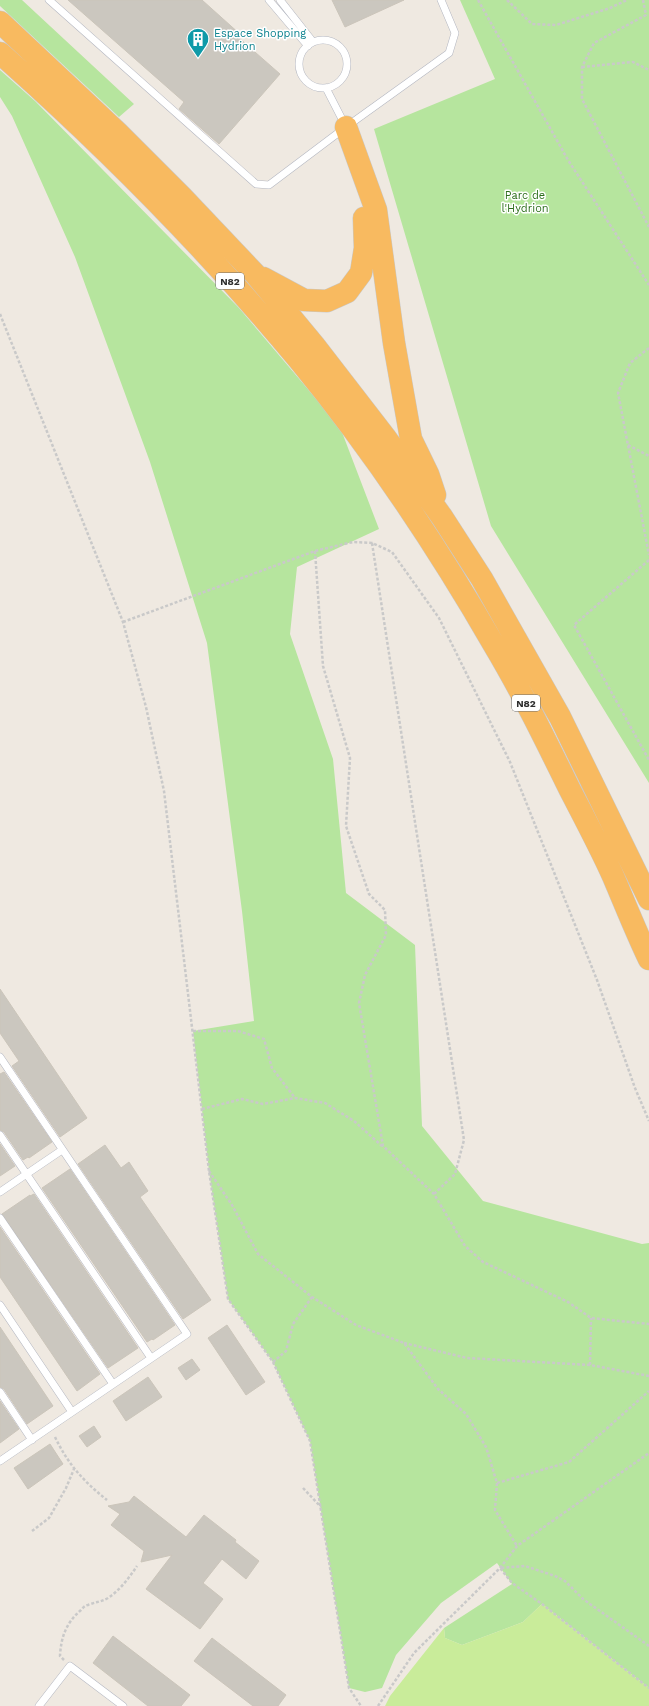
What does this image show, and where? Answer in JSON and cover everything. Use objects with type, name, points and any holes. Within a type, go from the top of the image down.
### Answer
[{"type":"highway","name":"N82","points":[[0,22],[118,133],[183,198],[256,275],[328,364],[385,438],[442,517],[482,579],[560,717],[649,899]]},
{"type":"highway","name":"N82","points":[[0,53],[43,91],[168,213],[242,294],[295,356],[369,451],[428,538],[494,645],[537,723],[612,874],[649,959]]},
{"type":"highway","points":[[256,275],[304,300],[327,300],[347,292],[361,273],[365,248],[364,221],[348,162],[346,127]]},
{"type":"highway","points":[[346,127],[376,210],[394,343],[411,439],[428,474],[442,517]]},
{"type":"lane","points":[[49,0],[256,184],[269,185],[346,127],[449,53],[455,33],[441,0]]},
{"type":"lane","points":[[269,0],[310,44]]},
{"type":"lane","points":[[280,0],[310,44]]},
{"type":"lane","points":[[321,40],[329,41],[336,44],[345,54],[346,69],[344,76],[333,86],[326,88],[313,86],[307,82],[300,70],[300,57],[310,44],[321,40]]},
{"type":"lane","points":[[326,88],[346,127]]},
{"type":"lane","points":[[0,1058],[187,1334],[0,1461]]},
{"type":"lane","points":[[0,1135],[151,1358]]},
{"type":"lane","points":[[0,1192],[62,1150]]},
{"type":"lane","points":[[0,1218],[113,1384]]},
{"type":"lane","points":[[0,1305],[72,1412]]},
{"type":"lane","points":[[0,1392],[32,1440]]},
{"type":"lane","points":[[40,1706],[70,1666],[123,1706]]},
{"type":"path","points":[[478,0],[568,160],[649,285]]},
{"type":"path","points":[[507,0],[532,24],[556,25],[610,8],[627,0]]},
{"type":"path","points":[[643,0],[646,15],[594,43],[582,68],[582,99],[649,227]]},
{"type":"path","points":[[582,68],[633,62],[649,70]]},
{"type":"path","points":[[0,314],[123,622],[146,707],[164,791],[209,1171],[228,1299],[272,1362],[310,1441],[322,1508],[349,1688],[361,1706]]},
{"type":"path","points":[[649,348],[630,363],[618,393],[649,555]]},
{"type":"path","points":[[628,444],[649,456]]},
{"type":"path","points":[[123,622],[315,551],[353,542],[372,543],[392,552],[439,618],[510,762],[597,980],[634,1088],[649,1121]]},
{"type":"path","points":[[372,543],[464,1140],[455,1174],[434,1194]]},
{"type":"path","points":[[315,551],[323,666],[350,758],[346,826],[369,894],[385,910],[386,935],[365,975],[359,1003],[383,1146]]},
{"type":"path","points":[[649,560],[574,625],[649,760]]},
{"type":"path","points":[[193,1031],[238,1031],[264,1039],[272,1068],[295,1098]]},
{"type":"path","points":[[202,1109],[242,1099],[263,1104],[295,1098],[325,1103],[354,1120],[434,1194],[465,1246],[483,1262],[568,1302],[591,1318],[649,1324]]},
{"type":"path","points":[[209,1171],[232,1204],[258,1254],[312,1297],[356,1325],[404,1343],[467,1358],[590,1365],[649,1376]]},
{"type":"path","points":[[272,1362],[286,1351],[294,1324],[312,1297]]},
{"type":"path","points":[[590,1365],[591,1318]]},
{"type":"path","points":[[404,1343],[438,1389],[466,1414],[486,1447],[497,1483],[495,1510],[517,1546]]},
{"type":"path","points":[[497,1483],[569,1462],[649,1391]]},
{"type":"path","points":[[50,1427],[62,1451],[74,1469],[88,1484],[107,1500]]},
{"type":"path","points":[[378,1706],[414,1653],[500,1568],[517,1546],[649,1453]]},
{"type":"path","points":[[32,1531],[49,1518],[66,1488],[74,1469]]},
{"type":"path","points":[[303,1488],[322,1508]]},
{"type":"path","points":[[70,1666],[60,1656],[64,1632],[72,1618],[86,1605],[108,1598],[123,1586],[137,1566]]},
{"type":"path","points":[[500,1568],[525,1566],[565,1581],[583,1599],[649,1646]]},
{"type":"path","points":[[500,1568],[512,1583],[542,1604],[649,1688]]},
{"type":"green space","points":[[0,0],[22,0],[134,104],[119,117],[0,6]]},
{"type":"green space","name":"Parc de l'Hydrion","points":[[460,0],[649,0],[649,783],[491,526],[374,129],[495,79]]},
{"type":"green space","points":[[0,70],[35,101],[239,308],[340,427],[379,529],[297,567],[290,634],[333,759],[346,893],[415,945],[422,1126],[483,1201],[642,1244],[649,1243],[649,1688],[542,1604],[523,1622],[462,1645],[445,1638],[444,1628],[512,1584],[497,1563],[441,1603],[396,1655],[382,1688],[365,1692],[349,1688],[310,1441],[273,1362],[228,1299],[209,1171],[193,1031],[254,1021],[242,911],[207,643],[150,462],[75,257],[12,116],[0,97]]},
{"type":"green space","points":[[542,1604],[649,1688],[649,1706],[385,1706],[390,1696],[444,1628],[445,1638],[462,1645],[523,1622]]},
{"type":"building","name":"Espace Shopping Hydrion","points":[[68,0],[202,0],[241,35],[239,38],[280,74],[219,144],[179,109],[184,102]]},
{"type":"building","points":[[332,0],[404,0],[345,27]]},
{"type":"building","points":[[0,989],[87,1118],[60,1137],[12,1066],[19,1061],[0,1033]]},
{"type":"building","points":[[4,1072],[52,1142],[29,1158],[28,1157],[23,1160],[4,1132],[0,1130],[0,1074]]},
{"type":"building","points":[[0,1144],[15,1166],[0,1176]]},
{"type":"building","points":[[105,1145],[121,1168],[129,1162],[148,1191],[140,1197],[211,1300],[183,1319],[78,1164]]},
{"type":"building","points":[[70,1169],[175,1325],[153,1340],[152,1339],[147,1342],[42,1188]]},
{"type":"building","points":[[34,1194],[138,1348],[108,1368],[2,1214],[30,1195]]},
{"type":"building","points":[[0,1227],[100,1374],[77,1391],[0,1277]]},
{"type":"building","points":[[227,1325],[265,1382],[246,1395],[208,1338]]},
{"type":"building","points":[[0,1327],[53,1406],[27,1424],[4,1389],[0,1387]]},
{"type":"building","points":[[192,1359],[200,1370],[186,1380],[178,1368]]},
{"type":"building","points":[[148,1377],[162,1397],[126,1421],[113,1401]]},
{"type":"building","points":[[0,1401],[19,1429],[0,1443]]},
{"type":"building","points":[[94,1426],[101,1437],[87,1447],[79,1436]]},
{"type":"building","points":[[50,1444],[63,1464],[28,1489],[14,1468]]},
{"type":"building","points":[[134,1496],[186,1537],[204,1515],[236,1540],[235,1542],[259,1561],[246,1579],[222,1559],[203,1583],[223,1599],[200,1629],[146,1589],[172,1555],[141,1562],[144,1551],[111,1525],[120,1514],[108,1506],[129,1502]]},
{"type":"building","points":[[113,1636],[190,1695],[181,1706],[148,1706],[93,1663]]},
{"type":"building","points":[[212,1638],[286,1695],[278,1706],[253,1706],[194,1661]]},
{"type":"place","name":"Espace Shopping Hydrion","points":[[198,58]]}]
